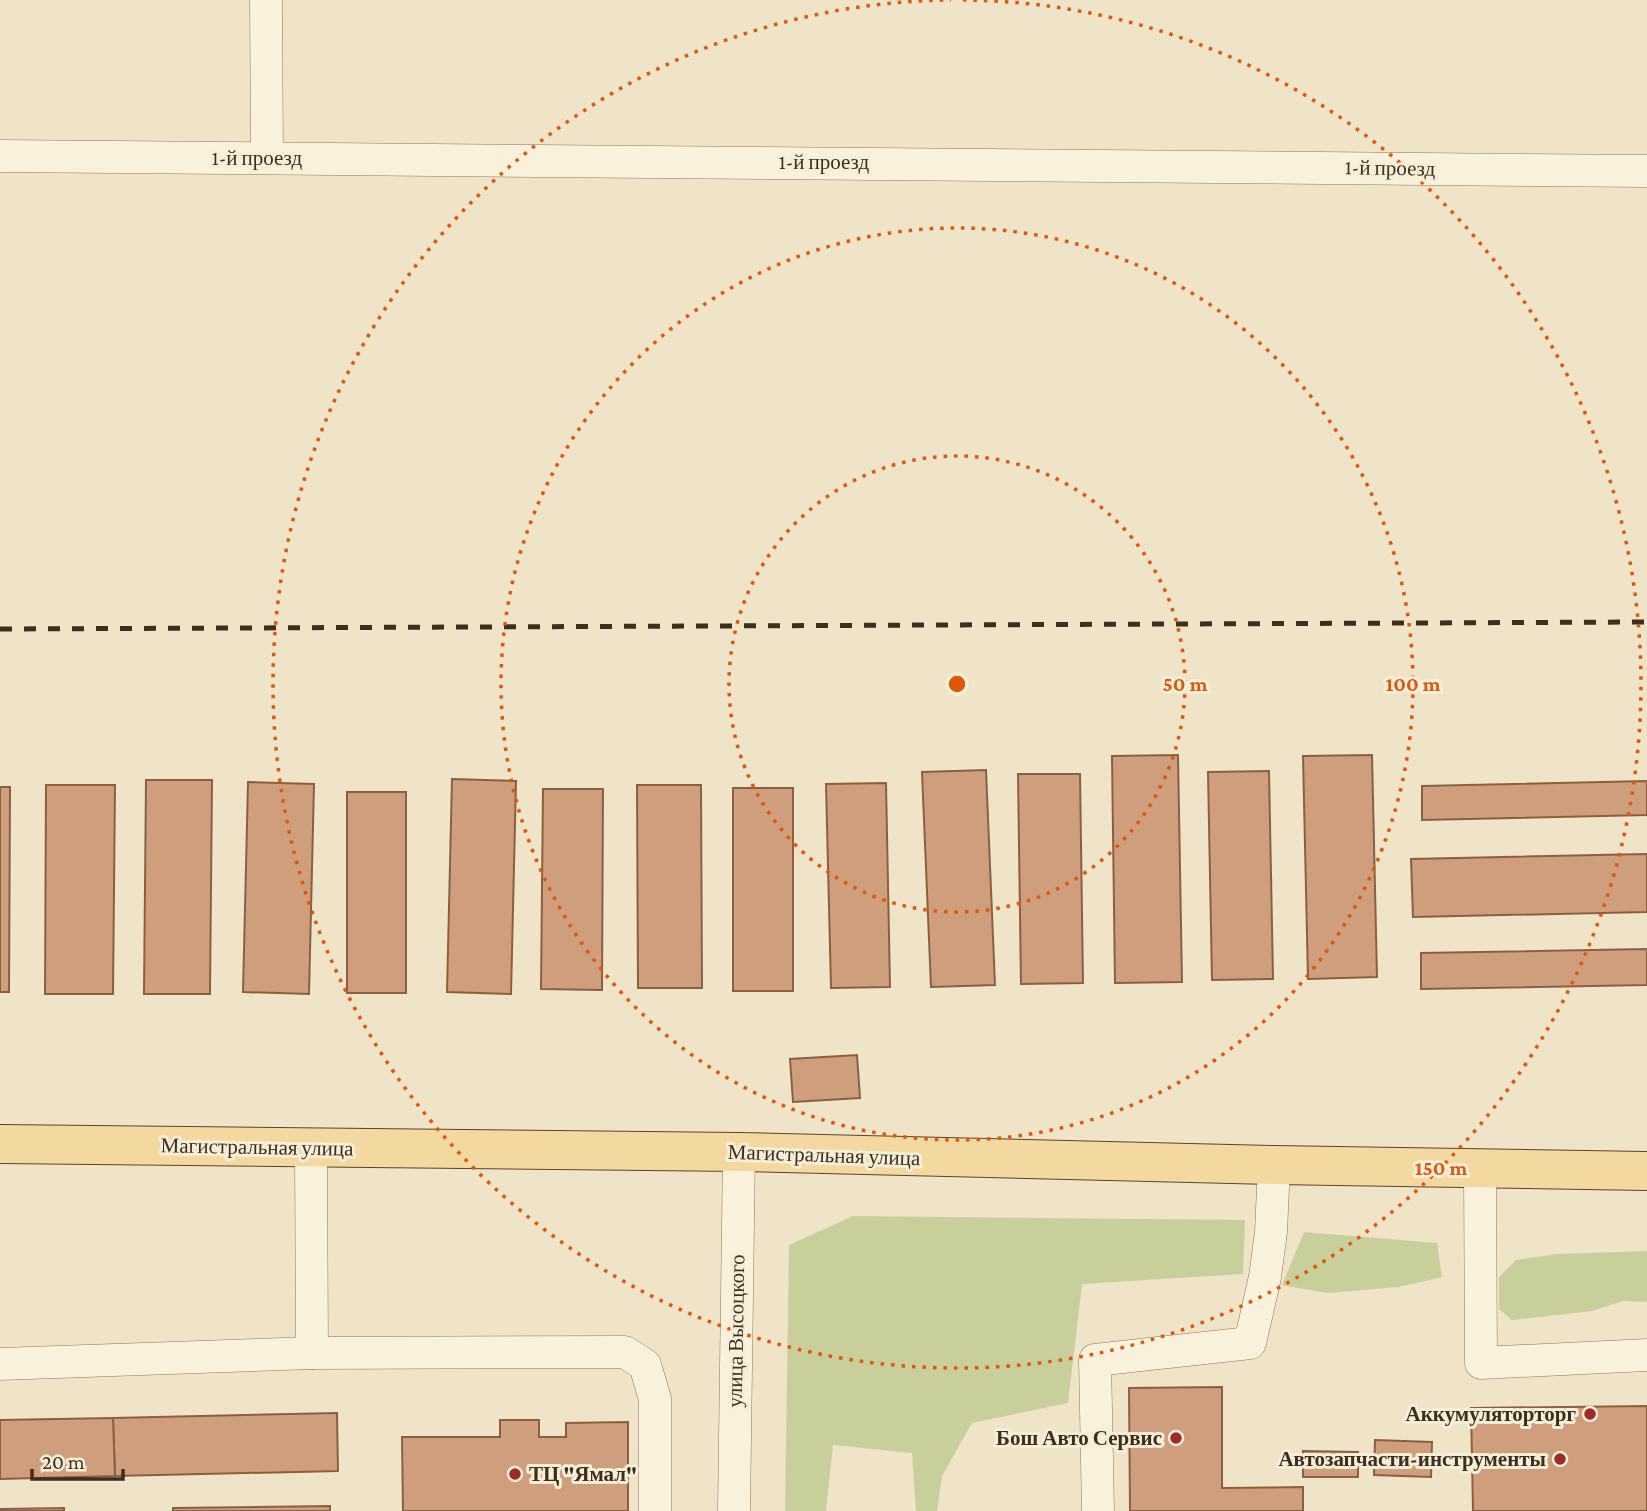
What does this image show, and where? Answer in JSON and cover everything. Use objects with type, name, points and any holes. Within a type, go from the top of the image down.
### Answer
[{"type":"main road","name":"Магистральная улица","points":[[0,1144],[739,1152],[1647,1171]]},
{"type":"street","points":[[266,0],[267,158]]},
{"type":"street","name":"1-й проезд","points":[[0,156],[1647,171]]},
{"type":"street","points":[[311,1148],[312,1353]]},
{"type":"street","name":"улица Высоцкого","points":[[734,1511],[739,1152]]},
{"type":"street","points":[[1098,1511],[1095,1360],[1250,1343],[1268,1255],[1274,1165]]},
{"type":"street","points":[[1480,1169],[1481,1363],[1647,1355]]},
{"type":"street","points":[[0,1364],[312,1353],[625,1352],[645,1365],[655,1399],[655,1511]]},
{"type":"green space","points":[[853,1216],[1245,1220],[1243,1274],[1082,1284],[1068,1403],[972,1423],[942,1476],[937,1511],[916,1511],[912,1453],[833,1445],[826,1511],[785,1511],[789,1245]]},
{"type":"green space","points":[[1304,1232],[1437,1243],[1442,1277],[1399,1287],[1327,1293],[1282,1285]]},
{"type":"green space","points":[[1647,1251],[1647,1302],[1623,1301],[1592,1311],[1512,1320],[1499,1309],[1499,1277],[1516,1260],[1557,1254]]},
{"type":"building","points":[[1178,755],[1182,982],[1115,983],[1112,756]]},
{"type":"building","points":[[1372,755],[1377,977],[1308,979],[1303,756]]},
{"type":"building","points":[[986,770],[995,985],[931,987],[922,772]]},
{"type":"building","points":[[1269,771],[1273,979],[1212,980],[1208,772]]},
{"type":"building","points":[[1018,774],[1080,774],[1083,983],[1021,984]]},
{"type":"building","points":[[452,779],[516,781],[511,994],[447,992]]},
{"type":"building","points":[[146,780],[212,780],[210,994],[144,994]]},
{"type":"building","points":[[1647,781],[1647,815],[1422,820],[1422,786]]},
{"type":"building","points":[[248,782],[314,784],[309,994],[243,992]]},
{"type":"building","points":[[886,783],[890,987],[831,988],[826,784]]},
{"type":"building","points":[[46,785],[115,785],[113,994],[45,994]]},
{"type":"building","points":[[637,785],[701,785],[702,988],[638,988]]},
{"type":"building","points":[[0,787],[10,787],[9,992],[0,992]]},
{"type":"building","points":[[733,788],[793,788],[793,991],[733,991]]},
{"type":"building","points":[[543,789],[603,789],[602,990],[541,989]]},
{"type":"building","points":[[347,792],[406,792],[406,993],[347,993]]},
{"type":"building","points":[[1647,854],[1647,912],[1413,917],[1411,859]]},
{"type":"building","points":[[1647,949],[1647,985],[1421,989],[1421,953]]},
{"type":"building","points":[[857,1055],[860,1098],[793,1102],[790,1059]]},
{"type":"building","name":"Бош Авто Сервис","points":[[1222,1387],[1222,1488],[1303,1487],[1303,1511],[1130,1511],[1129,1388]]},
{"type":"building","name":"Автозапчасти-инструменты","points":[[1647,1406],[1647,1511],[1473,1511],[1471,1408]]},
{"type":"building","points":[[337,1413],[338,1471],[115,1476],[113,1418]]},
{"type":"building","points":[[113,1418],[115,1476],[0,1479],[0,1420]]},
{"type":"building","name":"ТЦ \"Ямал\"","points":[[500,1420],[539,1420],[539,1437],[566,1437],[566,1423],[628,1422],[628,1511],[403,1511],[402,1437],[500,1437]]},
{"type":"building","points":[[1375,1440],[1432,1442],[1431,1477],[1374,1475]]},
{"type":"building","points":[[1303,1451],[1358,1452],[1358,1477],[1303,1477]]},
{"type":"building","points":[[330,1506],[330,1511],[173,1511],[173,1508]]},
{"type":"building","points":[[64,1508],[64,1511],[0,1511],[0,1509]]},
{"type":"railway","points":[[0,629],[1647,622]]},
{"type":"place","name":"Аккумуляторторг","points":[[1590,1414]]},
{"type":"place","name":"Бош Авто Сервис","points":[[1176,1438]]},
{"type":"place","name":"Автозапчасти-инструменты","points":[[1560,1459]]},
{"type":"place","name":"ТЦ \"Ямал\"","points":[[515,1474]]}]
